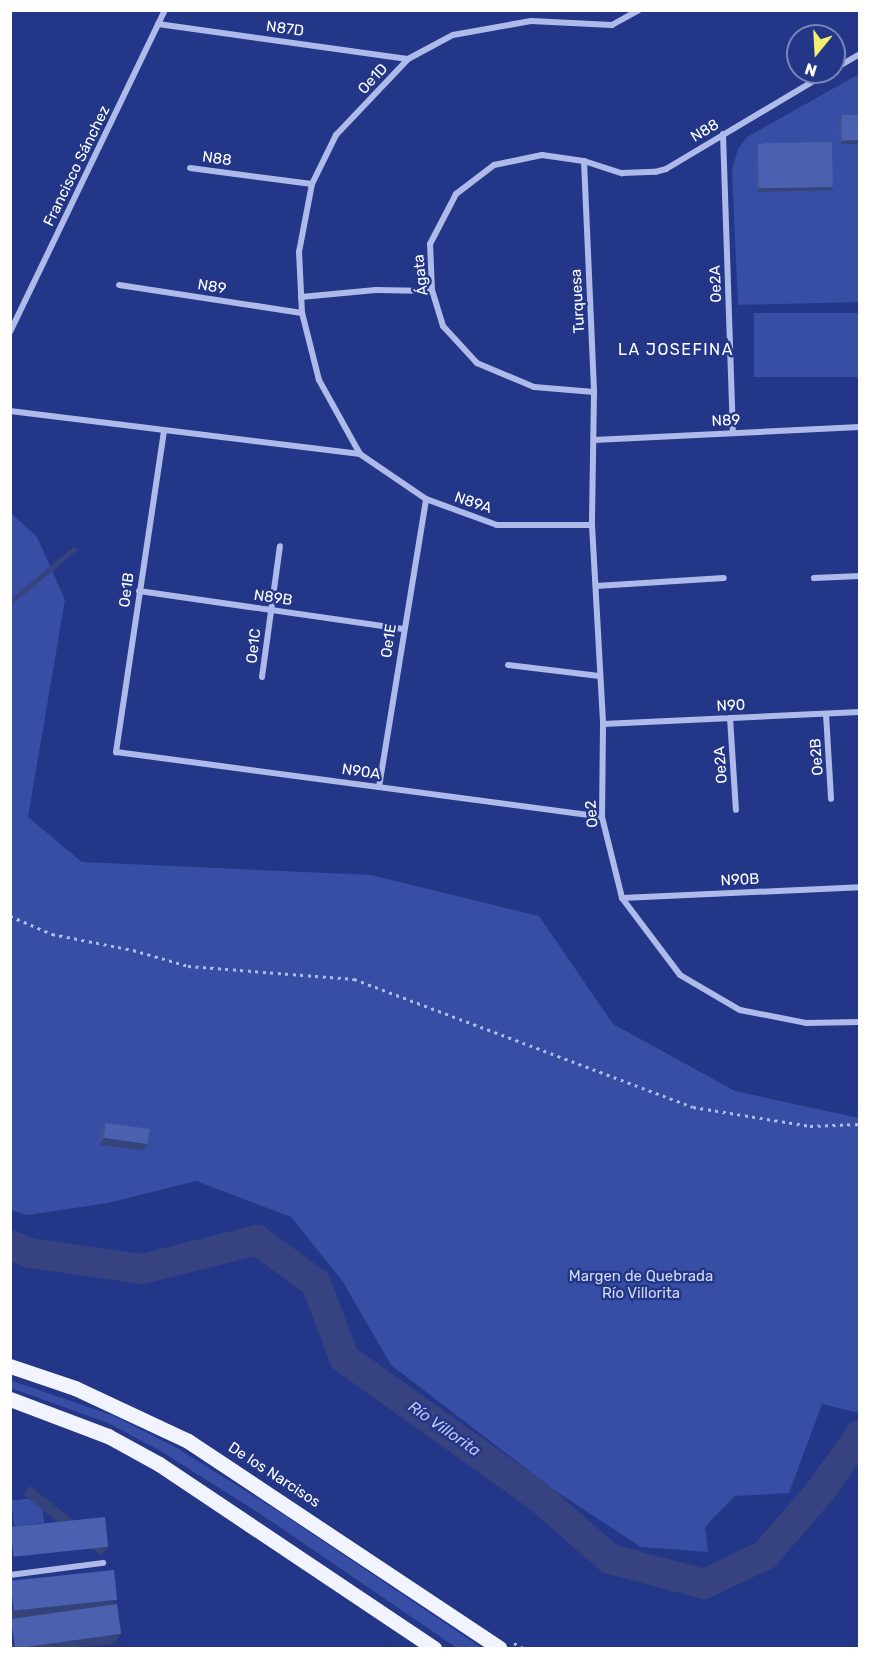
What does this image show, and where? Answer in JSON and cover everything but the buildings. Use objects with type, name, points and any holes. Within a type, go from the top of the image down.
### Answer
[{"type":"main road","name":"De los Narcisos","points":[[10,1366],[75,1388],[188,1441],[500,1648]]},
{"type":"main road","points":[[10,1399],[108,1436],[159,1464],[434,1648]]},
{"type":"street","name":"Francisco Sánchez","points":[[10,332],[165,10]]},
{"type":"street","name":"Oe1D","points":[[302,313],[299,252],[312,184],[336,135],[408,59],[453,35],[520,23],[612,25],[639,10]]},
{"type":"street","name":"N87D","points":[[158,24],[408,59]]},
{"type":"street","points":[[846,62],[860,54]]},
{"type":"street","name":"N88","points":[[584,161],[622,173],[655,172],[666,169],[808,84]]},
{"type":"street","name":"Oe2A","points":[[723,134],[733,433]]},
{"type":"street","name":"Ágata","points":[[584,161],[542,154],[494,165],[456,194],[430,244],[432,291],[443,326],[477,363],[534,387],[594,392]]},
{"type":"street","name":"Turquesa","points":[[584,161],[594,440]]},
{"type":"street","name":"N88","points":[[190,168],[312,184]]},
{"type":"street","name":"N89","points":[[119,285],[302,313]]},
{"type":"street","points":[[301,297],[376,290],[432,291]]},
{"type":"street","name":"N89A","points":[[302,313],[319,380],[360,454],[426,500],[497,525],[592,525]]},
{"type":"street","points":[[10,411],[164,431]]},
{"type":"street","name":"N89","points":[[594,440],[860,427]]},
{"type":"street","name":"N89A","points":[[164,431],[360,454]]},
{"type":"street","name":"Oe1B","points":[[116,752],[164,431]]},
{"type":"street","name":"Oe2","points":[[594,440],[592,525],[603,724],[602,817],[621,898],[680,975],[740,1010],[806,1023],[860,1022]]},
{"type":"street","name":"Oe1E","points":[[379,787],[403,629],[426,500]]},
{"type":"street","name":"Oe1C","points":[[262,677],[280,546]]},
{"type":"street","points":[[814,578],[860,576]]},
{"type":"street","points":[[596,586],[724,578]]},
{"type":"street","name":"N89B","points":[[139,591],[403,629]]},
{"type":"street","points":[[508,665],[599,676]]},
{"type":"street","name":"N90","points":[[603,724],[860,712]]},
{"type":"street","name":"Oe2B","points":[[826,714],[831,799]]},
{"type":"street","name":"Oe2A","points":[[730,718],[736,810]]},
{"type":"street","name":"N90A","points":[[116,752],[602,817]]},
{"type":"street","name":"N90B","points":[[621,898],[860,887]]},
{"type":"street","points":[[10,1575],[103,1563]]},
{"type":"path","points":[[10,916],[52,934],[133,950],[188,966],[354,979],[693,1107],[810,1125],[860,1124]]},
{"type":"green space","points":[[859,74],[859,302],[738,305],[732,170],[738,149],[747,137],[841,84],[846,84],[846,81]]},
{"type":"green space","points":[[754,313],[859,313],[859,377],[754,377]]},
{"type":"green space","name":"Margen de Quebrada Río Villorita","points":[[10,512],[37,537],[65,600],[28,817],[82,862],[371,875],[539,916],[613,1024],[735,1091],[859,1118],[859,1413],[822,1404],[789,1493],[735,1496],[705,1527],[708,1552],[641,1547],[554,1490],[391,1365],[343,1282],[291,1217],[196,1181],[108,1203],[27,1215],[11,1210]]},
{"type":"green space","points":[[10,1380],[114,1416],[177,1448],[284,1515],[482,1648],[457,1648],[262,1515],[159,1450],[108,1423],[11,1388]]},
{"type":"green space","points":[[41,1497],[44,1523],[14,1526],[11,1501]]},
{"type":"waterway","points":[[10,602],[74,549]]},
{"type":"waterway","name":"Río Villorita","points":[[10,1245],[31,1253],[142,1269],[257,1240],[316,1283],[344,1358],[540,1498],[610,1559],[704,1584],[765,1555],[822,1489],[860,1435]]},
{"type":"district","name":"LA JOSEFINA","points":[[676,350]]}]
